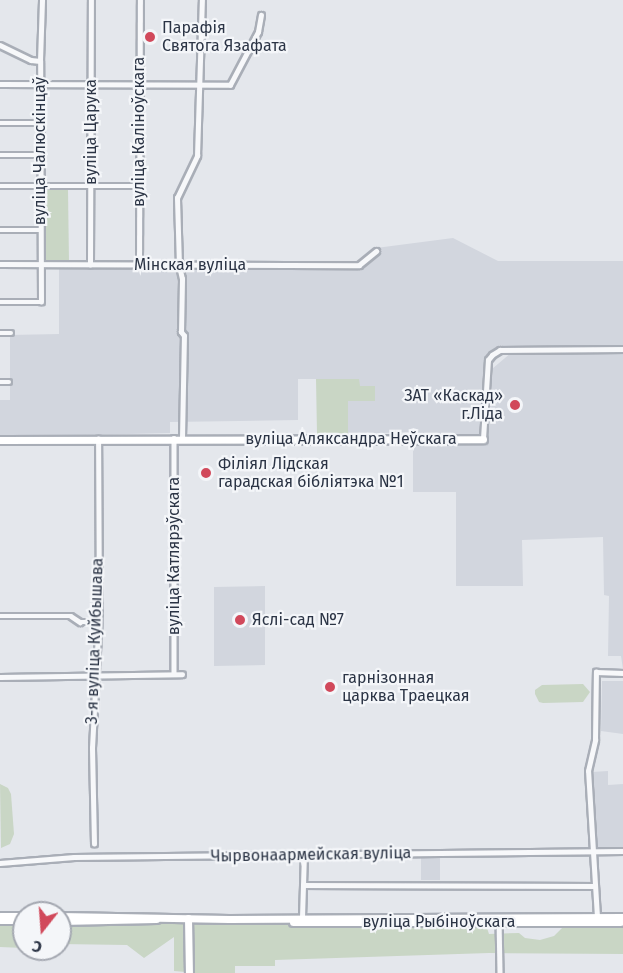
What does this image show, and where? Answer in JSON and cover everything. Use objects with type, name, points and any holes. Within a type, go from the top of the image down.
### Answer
[{"type":"main road","name":"вуліца Аляксандра Неўскага","points":[[0,440],[483,439]]},
{"type":"main road","name":"вуліца Рыбіноўскага","points":[[72,916],[623,922]]},
{"type":"main road","name":"вуліца Рыбіноўскага","points":[[255,918],[284,922],[623,917]]},
{"type":"main road","name":"вуліца Рыбіноўскага","points":[[72,921],[147,921],[163,918]]},
{"type":"main road","points":[[188,918],[189,973]]},
{"type":"street","name":"вуліца Чалюскінцаў","points":[[0,302],[41,302],[39,230],[42,0]]},
{"type":"street","name":"вуліца Царука","points":[[90,265],[91,0]]},
{"type":"street","name":"вуліца Каліноўскага","points":[[139,265],[140,0]]},
{"type":"street","name":"вуліца Катлярэўскага","points":[[174,674],[178,438],[184,336],[181,333],[182,279],[179,266],[177,198],[197,156],[202,0]]},
{"type":"street","points":[[0,84],[230,85],[258,32],[261,15]]},
{"type":"street","points":[[0,45],[19,55],[40,61]]},
{"type":"street","points":[[0,123],[40,123]]},
{"type":"street","points":[[0,154],[40,155]]},
{"type":"street","points":[[0,186],[138,186]]},
{"type":"street","points":[[0,230],[39,230]]},
{"type":"street","name":"Мінская вуліца","points":[[0,264],[359,265],[376,251]]},
{"type":"street","points":[[0,333],[11,333]]},
{"type":"street","name":"вуліца Аляксандра Неўскага","points":[[483,439],[488,360],[492,355],[500,350],[623,349]]},
{"type":"street","points":[[0,382],[9,382]]},
{"type":"street","name":"3-я вуліца Куйбышава","points":[[94,844],[98,439]]},
{"type":"street","points":[[0,616],[72,616],[80,622],[97,622]]},
{"type":"street","points":[[597,917],[588,771],[595,741],[596,672],[623,673]]},
{"type":"street","points":[[0,676],[182,674]]},
{"type":"street","name":"Чырвонаармейская вуліца","points":[[0,863],[74,857],[623,850]]},
{"type":"street","points":[[302,917],[304,855]]},
{"type":"street","points":[[303,885],[595,886]]},
{"type":"street","points":[[499,919],[500,973]]},
{"type":"shaded area","points":[[453,238],[498,261],[623,261],[623,669],[621,656],[608,656],[609,596],[604,595],[603,537],[522,540],[523,586],[456,586],[456,492],[413,492],[413,432],[348,434],[348,401],[375,401],[359,386],[359,379],[298,379],[298,420],[170,422],[170,433],[0,437],[0,400],[10,400],[10,335],[59,334],[59,267],[172,267],[173,262],[360,263],[376,248]],"holes":[[[497,347],[545,347],[545,353],[511,353],[492,369],[491,420],[483,420],[485,358]]]},
{"type":"shaded area","name":"Яслі-сад №7","points":[[265,586],[265,665],[214,666],[214,587]]},
{"type":"shaded area","points":[[602,681],[623,681],[623,734],[601,731]]},
{"type":"shaded area","points":[[608,771],[608,785],[623,784],[623,847],[594,848],[592,772]]},
{"type":"shaded area","points":[[421,855],[440,855],[440,880],[421,880]]},
{"type":"green space","points":[[42,190],[68,190],[69,262],[44,262]]},
{"type":"green space","points":[[316,379],[359,379],[360,386],[375,386],[375,401],[348,401],[348,434],[317,434]]},
{"type":"green space","points":[[583,684],[590,692],[583,702],[543,703],[539,702],[535,694],[535,690],[542,685]]},
{"type":"green space","points":[[0,784],[8,788],[11,794],[14,834],[10,844],[1,848]]},
{"type":"green space","points":[[12,922],[12,948],[0,947],[0,923]]},
{"type":"green space","points":[[485,922],[489,934],[519,933],[525,938],[540,940],[554,936],[563,927],[563,922],[623,922],[623,954],[489,953],[275,960],[275,966],[235,966],[235,973],[194,973],[193,923]]},
{"type":"green space","points":[[72,923],[185,923],[186,972],[174,971],[174,937],[144,958],[127,945],[72,944]]},
{"type":"place","name":"Парафія Святога Язафата","points":[[150,37]]},
{"type":"place","name":"ЗАТ «Каскад» г.Ліда","points":[[515,405]]},
{"type":"place","name":"Філіял Лідская гарадская бібліятэка №1","points":[[206,473]]},
{"type":"place","name":"Яслі-сад №7","points":[[240,620]]},
{"type":"place","name":"гарнізонная царква Траецкая","points":[[330,687]]}]
